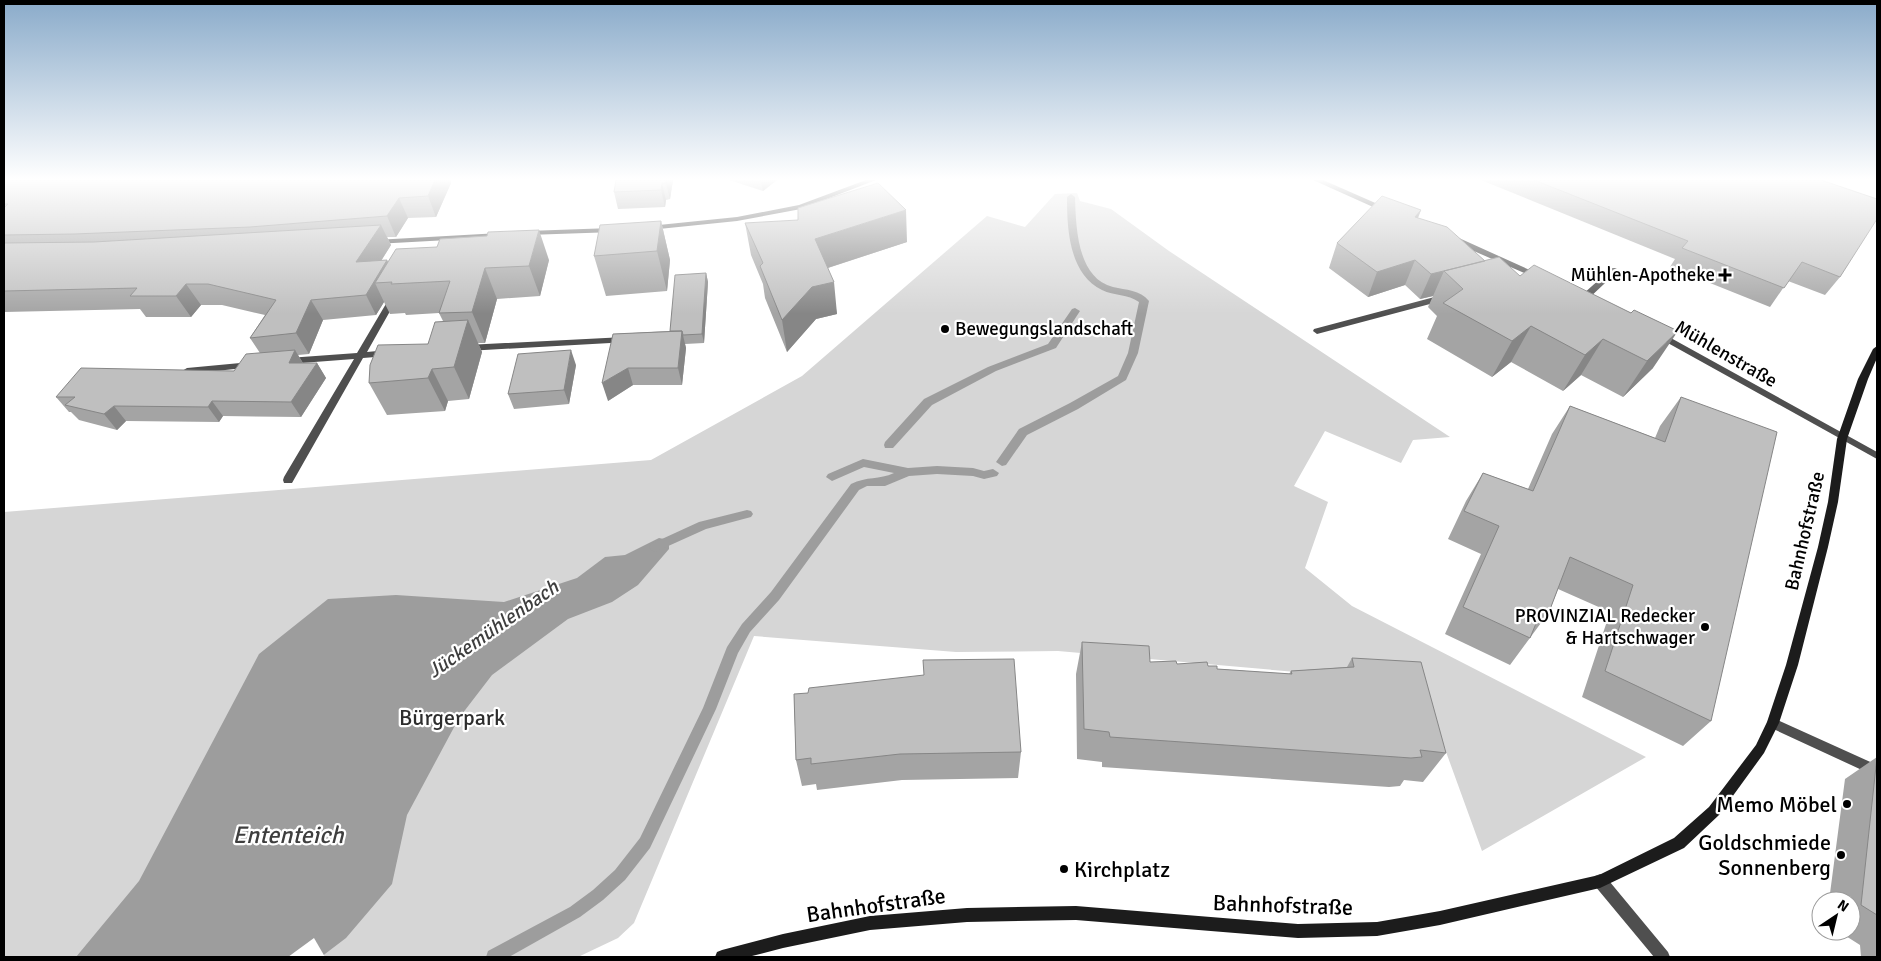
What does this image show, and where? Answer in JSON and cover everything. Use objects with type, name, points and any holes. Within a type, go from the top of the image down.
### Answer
[{"type":"street","points":[[644,229],[687,225]]},
{"type":"street","points":[[518,234],[625,229]]},
{"type":"street","points":[[370,242],[508,234]]},
{"type":"street","points":[[1445,235],[1524,275],[1544,279]]},
{"type":"street","points":[[424,246],[428,238]]},
{"type":"street","points":[[1585,297],[1615,270]]},
{"type":"street","points":[[288,480],[400,288]]},
{"type":"street","points":[[1317,331],[1456,295]]},
{"type":"street","name":"Mühlenstraße","points":[[1650,330],[1842,439],[1877,456]]},
{"type":"street","points":[[460,349],[638,339]]},
{"type":"street","name":"Bahnhofstraße","points":[[722,957],[783,941],[870,923],[967,915],[1076,914],[1298,932],[1377,930],[1440,918],[1600,881],[1679,843],[1714,811],[1760,749],[1773,723],[1792,665],[1823,547],[1833,502],[1842,439],[1863,379],[1877,349]]},
{"type":"street","points":[[187,371],[401,352]]},
{"type":"street","points":[[1773,723],[1877,771]]},
{"type":"street","points":[[1600,881],[1663,957]]},
{"type":"green space","name":"Bürgerpark","points":[[977,225],[1018,225],[1025,227],[1027,225],[1133,225],[1169,251],[1450,437],[1413,440],[1401,463],[1325,431],[1294,486],[1328,502],[1305,568],[1352,606],[1646,757],[1482,851],[1421,683],[1058,651],[956,652],[754,636],[634,923],[618,938],[578,957],[4,957],[4,512],[651,460],[802,376]]},
{"type":"water","name":"Ententeich","points":[[659,538],[669,540],[669,549],[638,585],[612,602],[568,619],[492,675],[459,718],[407,815],[392,884],[346,938],[321,957],[76,957],[139,881],[259,654],[328,599],[396,595],[504,602],[577,578],[605,557],[625,555]]},
{"type":"pier","points":[[314,938],[325,957],[288,957]]},
{"type":"building","points":[[4,225],[277,225],[74,234],[4,235]]},
{"type":"building","points":[[381,225],[356,262],[387,260],[366,295],[311,300],[296,333],[250,338],[276,300],[208,284],[186,284],[176,296],[130,296],[137,288],[4,291],[4,243],[94,242]]},
{"type":"building","points":[[600,225],[660,225],[657,251],[594,256]]},
{"type":"building","points":[[746,225],[859,225],[815,239],[834,282],[812,287],[782,320],[760,266],[763,263]]},
{"type":"building","points":[[1354,225],[1440,225],[1447,227],[1485,261],[1431,274],[1415,260],[1377,272],[1337,243]]},
{"type":"building","points":[[1647,225],[1873,225],[1840,277],[1802,262],[1784,288],[1682,248],[1688,241]]},
{"type":"building","points":[[539,230],[529,266],[485,268],[472,312],[439,313],[450,281],[375,283],[396,249],[437,247],[440,239],[487,236],[488,232]]},
{"type":"building","points":[[1499,257],[1520,276],[1534,265],[1631,313],[1634,310],[1678,331],[1647,361],[1603,339],[1585,355],[1531,326],[1512,341],[1443,303],[1463,289],[1444,271]]},
{"type":"building","points":[[706,273],[702,334],[683,335],[682,331],[670,331],[675,275]]},
{"type":"building","points":[[468,320],[454,367],[432,369],[428,378],[369,383],[370,365],[378,345],[428,344],[435,322]]},
{"type":"building","points":[[682,331],[678,368],[628,368],[602,383],[613,334]]},
{"type":"building","points":[[295,350],[289,363],[317,363],[291,402],[212,401],[208,407],[114,406],[104,414],[65,405],[75,397],[56,397],[81,368],[234,371],[246,354]]},
{"type":"building","points":[[571,350],[564,390],[508,394],[518,354]]},
{"type":"building","points":[[1681,397],[1777,432],[1711,721],[1605,671],[1633,585],[1570,557],[1549,612],[1542,609],[1530,638],[1463,607],[1499,526],[1464,511],[1483,473],[1533,491],[1570,406],[1665,442]]},
{"type":"building","points":[[1082,642],[1149,646],[1150,662],[1176,661],[1177,664],[1207,662],[1208,666],[1217,666],[1217,669],[1292,674],[1291,671],[1354,667],[1352,658],[1421,662],[1446,753],[1420,750],[1422,757],[1411,758],[1110,737],[1109,732],[1084,729]]},
{"type":"building","points":[[1014,659],[1021,752],[900,754],[811,764],[811,758],[796,760],[794,694],[808,693],[809,688],[924,675],[923,660]]},
{"type":"building","points":[[1877,757],[1877,915],[1861,905]]},
{"type":"waterway","name":"Jückemühlenbach","points":[[1002,462],[1023,432],[1074,406],[1122,378],[1133,353],[1144,301],[1132,294],[1108,289],[1097,283],[1088,274],[1081,263],[1072,225]]},
{"type":"waterway","name":"Jückemühlenbach","points":[[889,445],[928,402],[992,369],[1052,346],[1075,311]]},
{"type":"waterway","name":"Jückemühlenbach","points":[[832,477],[863,463],[908,472]]},
{"type":"waterway","name":"Jückemühlenbach","points":[[908,472],[937,470],[973,472],[984,475],[993,473]]},
{"type":"waterway","name":"Jückemühlenbach","points":[[494,957],[575,912],[620,875],[645,843],[709,709],[732,651],[746,628],[775,596],[855,487],[865,482],[885,482],[908,472]]},
{"type":"waterway","name":"Jückemühlenbach","points":[[655,547],[703,525],[747,514]]},
{"type":"place","name":"Mühlen-Apotheke","points":[[1725,275]]},
{"type":"place","name":"Bewegungslandschaft","points":[[945,329]]},
{"type":"place","name":"PROVINZIAL Redecker & Hartschwager","points":[[1705,627]]},
{"type":"place","name":"Memo Möbel","points":[[1847,804]]},
{"type":"place","name":"Goldschmiede Sonnenberg","points":[[1841,855]]},
{"type":"place","name":"Kirchplatz","points":[[1064,869]]}]
